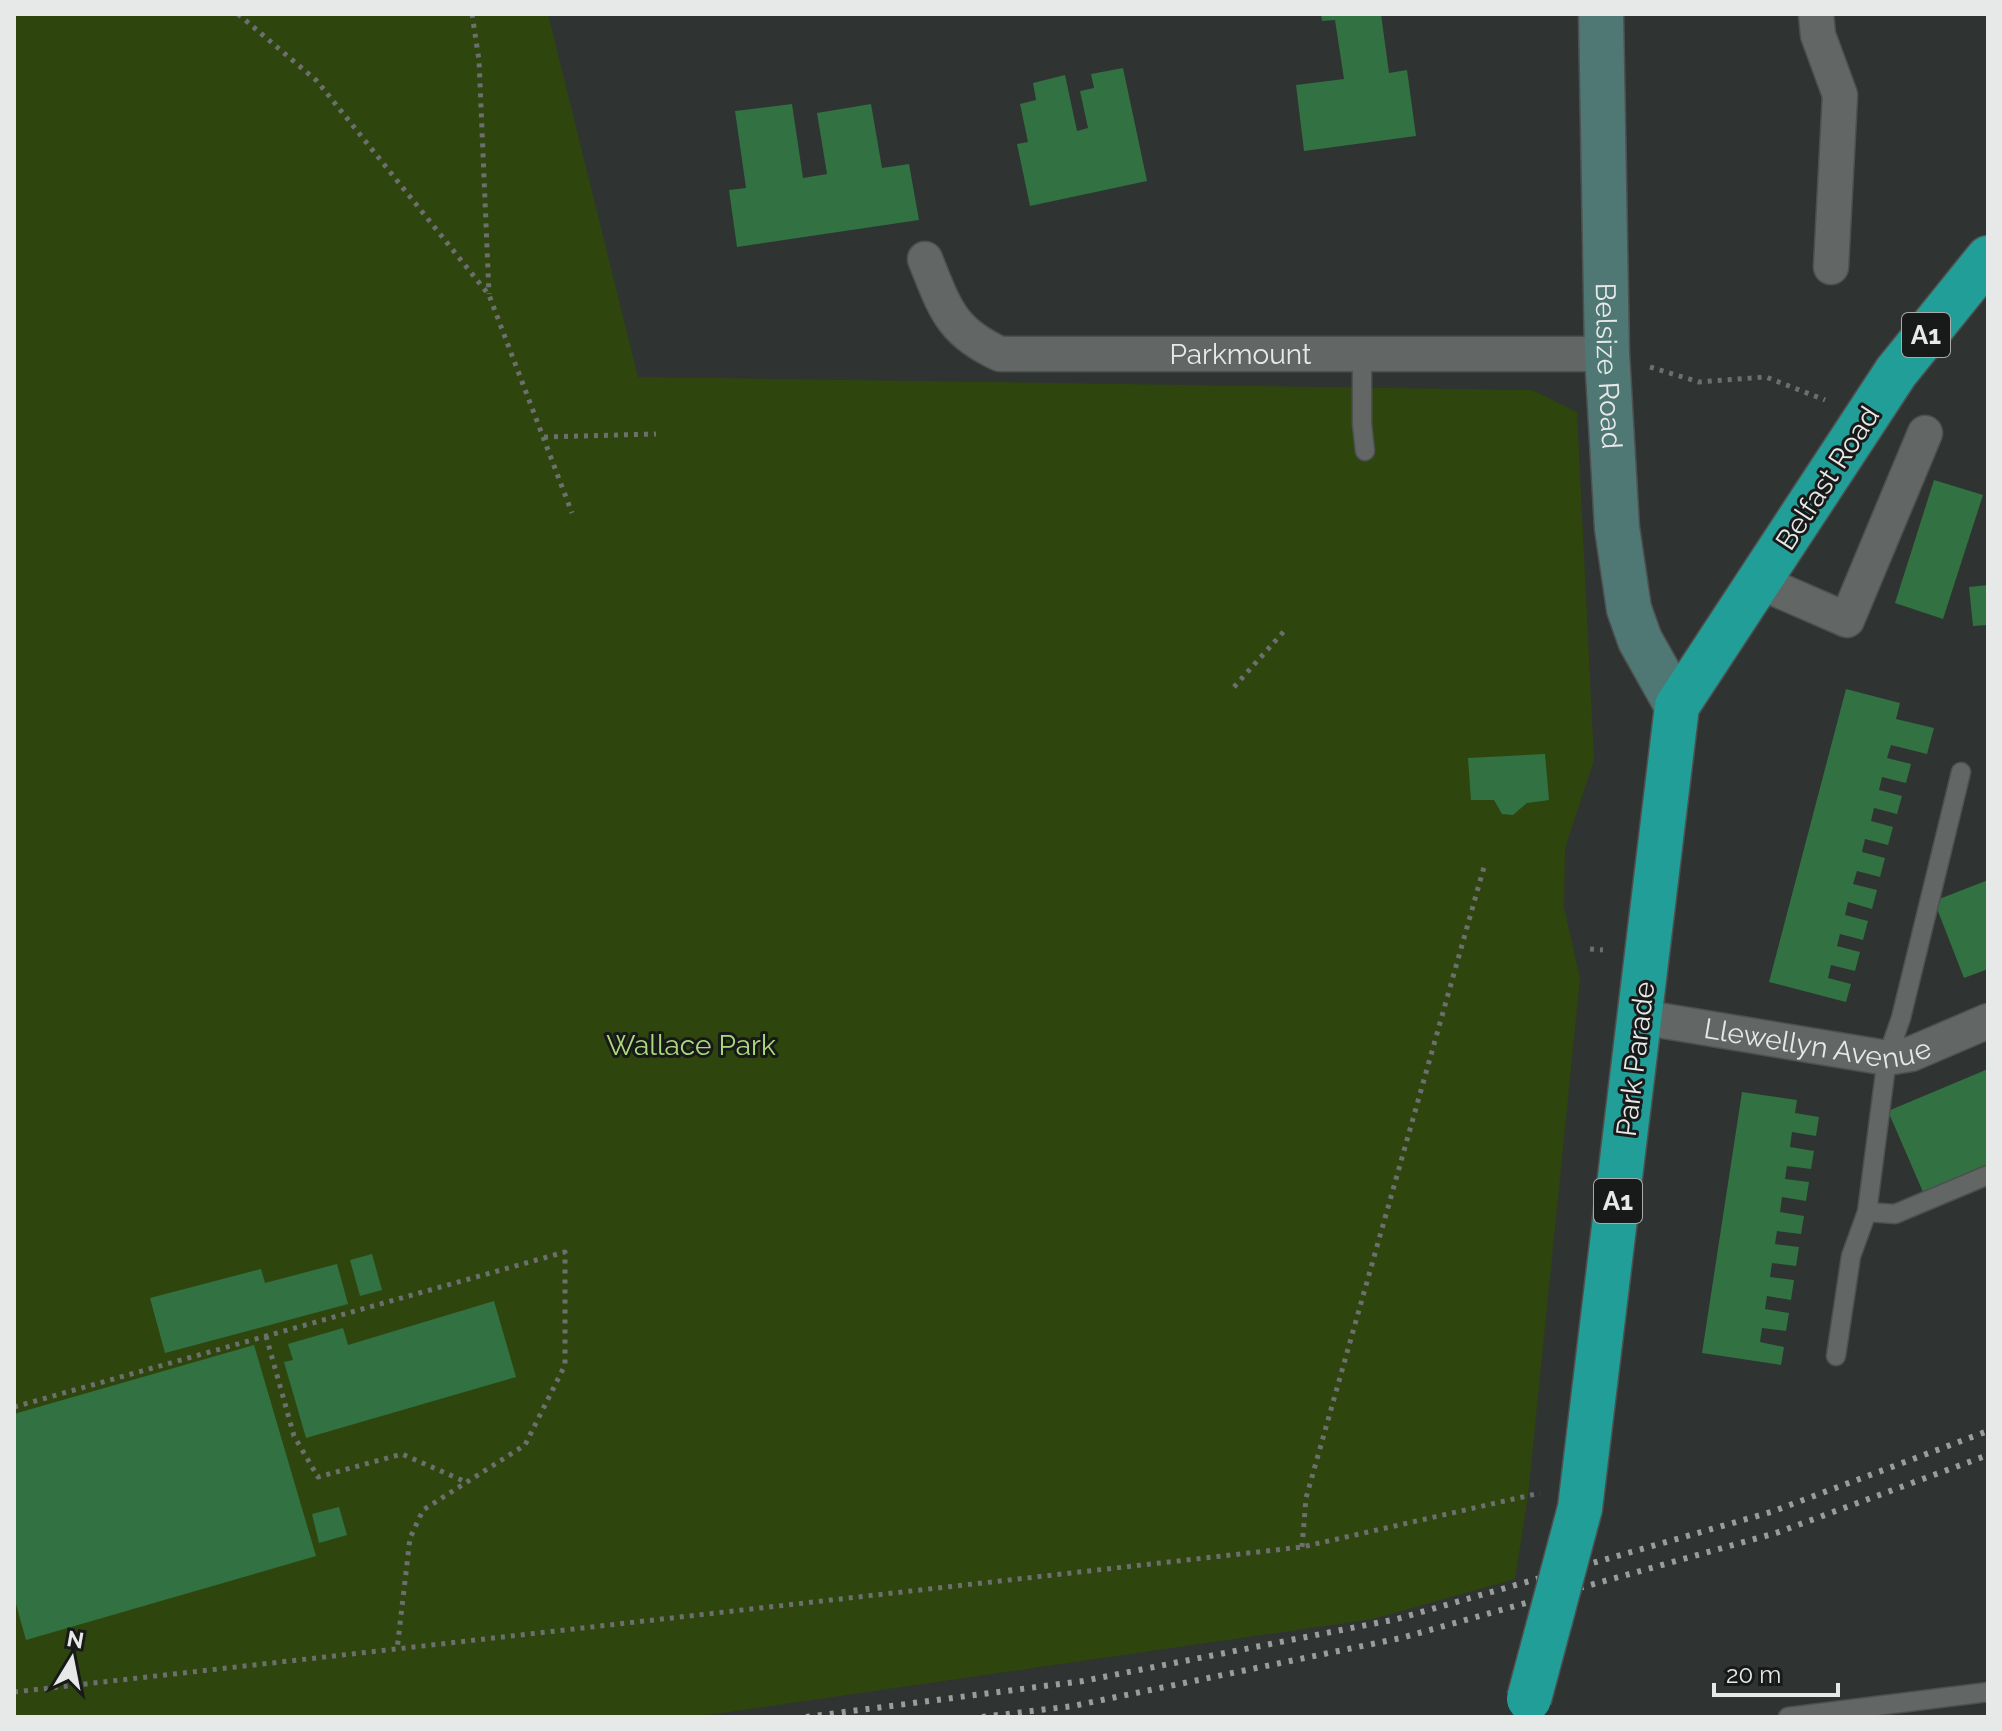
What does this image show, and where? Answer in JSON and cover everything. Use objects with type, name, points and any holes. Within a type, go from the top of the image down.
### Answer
[{"type":"highway","name":"Belfast Road","points":[[1677,706],[1896,372],[1988,258]]},
{"type":"highway","name":"Park Parade","points":[[1582,1495],[1677,706]]},
{"type":"highway","name":"A1","points":[[1525,1708],[1582,1495]]},
{"type":"street","name":"Belsize Road","points":[[1601,14],[1607,354],[1617,528],[1629,609],[1640,640],[1677,706]]},
{"type":"street","points":[[1816,14],[1818,35],[1840,95],[1831,267]]},
{"type":"street","name":"Parkmount","points":[[925,259],[947,313],[973,342],[1000,354],[1607,354]]},
{"type":"street","points":[[1760,582],[1847,620],[1925,433]]},
{"type":"street","name":"Llewellyn Avenue","points":[[1640,1017],[1887,1058],[1911,1054],[1988,1021]]},
{"type":"lane","points":[[1362,356],[1365,451]]},
{"type":"lane","points":[[1836,1356],[1851,1256],[1867,1212],[1887,1058],[1901,1018],[1961,772]]},
{"type":"lane","points":[[1867,1212],[1895,1214],[1988,1175]]},
{"type":"lane","points":[[1788,1717],[1988,1692]]},
{"type":"path","points":[[238,14],[317,81],[489,295],[572,513]]},
{"type":"path","points":[[472,14],[479,60],[489,295]]},
{"type":"path","points":[[1607,354],[1699,382],[1766,377],[1867,416]]},
{"type":"path","points":[[544,437],[656,434]]},
{"type":"path","points":[[1234,687],[1286,629]]},
{"type":"path","points":[[1302,1547],[1306,1498],[1484,867]]},
{"type":"path","points":[[14,1407],[565,1252],[565,1365],[525,1445],[423,1510],[410,1538],[397,1650]]},
{"type":"path","points":[[266,1336],[294,1436],[318,1477],[402,1454],[466,1482]]},
{"type":"path","points":[[14,1692],[1302,1547],[1582,1495]]},
{"type":"green space","name":"Wallace Park","points":[[14,14],[548,14],[638,377],[1532,390],[1577,412],[1594,760],[1565,848],[1564,907],[1580,979],[1528,1496],[1515,1579],[1373,1619],[716,1714],[677,1717],[14,1717]]},
{"type":"building","points":[[1321,14],[1381,14],[1389,73],[1407,70],[1416,136],[1304,151],[1296,85],[1344,79],[1335,20],[1322,21]]},
{"type":"building","points":[[1123,68],[1147,181],[1030,206],[1017,144],[1028,142],[1020,104],[1036,100],[1033,83],[1065,75],[1077,131],[1088,128],[1080,91],[1094,88],[1091,74]]},
{"type":"building","points":[[792,104],[803,178],[827,174],[817,113],[871,104],[882,168],[909,164],[919,220],[737,247],[729,190],[746,188],[735,111]]},
{"type":"building","points":[[1934,480],[1983,495],[1943,619],[1895,603]]},
{"type":"building","points":[[1988,585],[1988,625],[1973,626],[1969,587]]},
{"type":"building","points":[[1846,689],[1900,703],[1896,719],[1934,728],[1927,754],[1891,745],[1887,758],[1911,764],[1906,783],[1882,777],[1879,790],[1902,796],[1897,814],[1874,808],[1871,821],[1893,827],[1888,845],[1865,839],[1862,852],[1885,858],[1880,877],[1857,871],[1853,884],[1877,890],[1872,909],[1848,902],[1845,915],[1868,921],[1863,940],[1840,934],[1837,946],[1860,952],[1855,971],[1831,965],[1828,978],[1851,984],[1846,1002],[1769,982]]},
{"type":"building","points":[[1545,754],[1549,800],[1527,803],[1513,815],[1502,814],[1494,800],[1471,800],[1468,758]]},
{"type":"building","points":[[1988,880],[1988,969],[1964,978],[1934,901]]},
{"type":"building","points":[[1988,1069],[1988,1164],[1923,1192],[1888,1111]]},
{"type":"building","points":[[1742,1092],[1797,1100],[1795,1113],[1819,1117],[1816,1136],[1792,1132],[1790,1147],[1814,1151],[1811,1169],[1787,1166],[1785,1179],[1809,1182],[1806,1201],[1782,1197],[1780,1212],[1804,1216],[1801,1234],[1777,1231],[1775,1244],[1799,1247],[1796,1266],[1772,1263],[1770,1277],[1794,1280],[1791,1300],[1767,1296],[1765,1309],[1789,1313],[1786,1331],[1762,1328],[1760,1342],[1784,1347],[1781,1365],[1702,1353]]},
{"type":"building","points":[[372,1254],[382,1290],[360,1296],[350,1260]]},
{"type":"building","points":[[337,1264],[348,1304],[165,1353],[150,1298],[261,1269],[265,1283]]},
{"type":"building","points":[[494,1301],[516,1377],[306,1438],[284,1362],[293,1360],[288,1344],[343,1328],[348,1345]]},
{"type":"building","points":[[254,1345],[316,1556],[26,1640],[14,1597],[14,1414]]},
{"type":"building","points":[[339,1507],[347,1535],[319,1543],[312,1514]]},
{"type":"railway","points":[[806,1717],[1083,1681],[1397,1619],[1771,1512],[1988,1431]]},
{"type":"railway","points":[[982,1717],[1073,1706],[1401,1638],[1776,1533],[1988,1455]]}]
